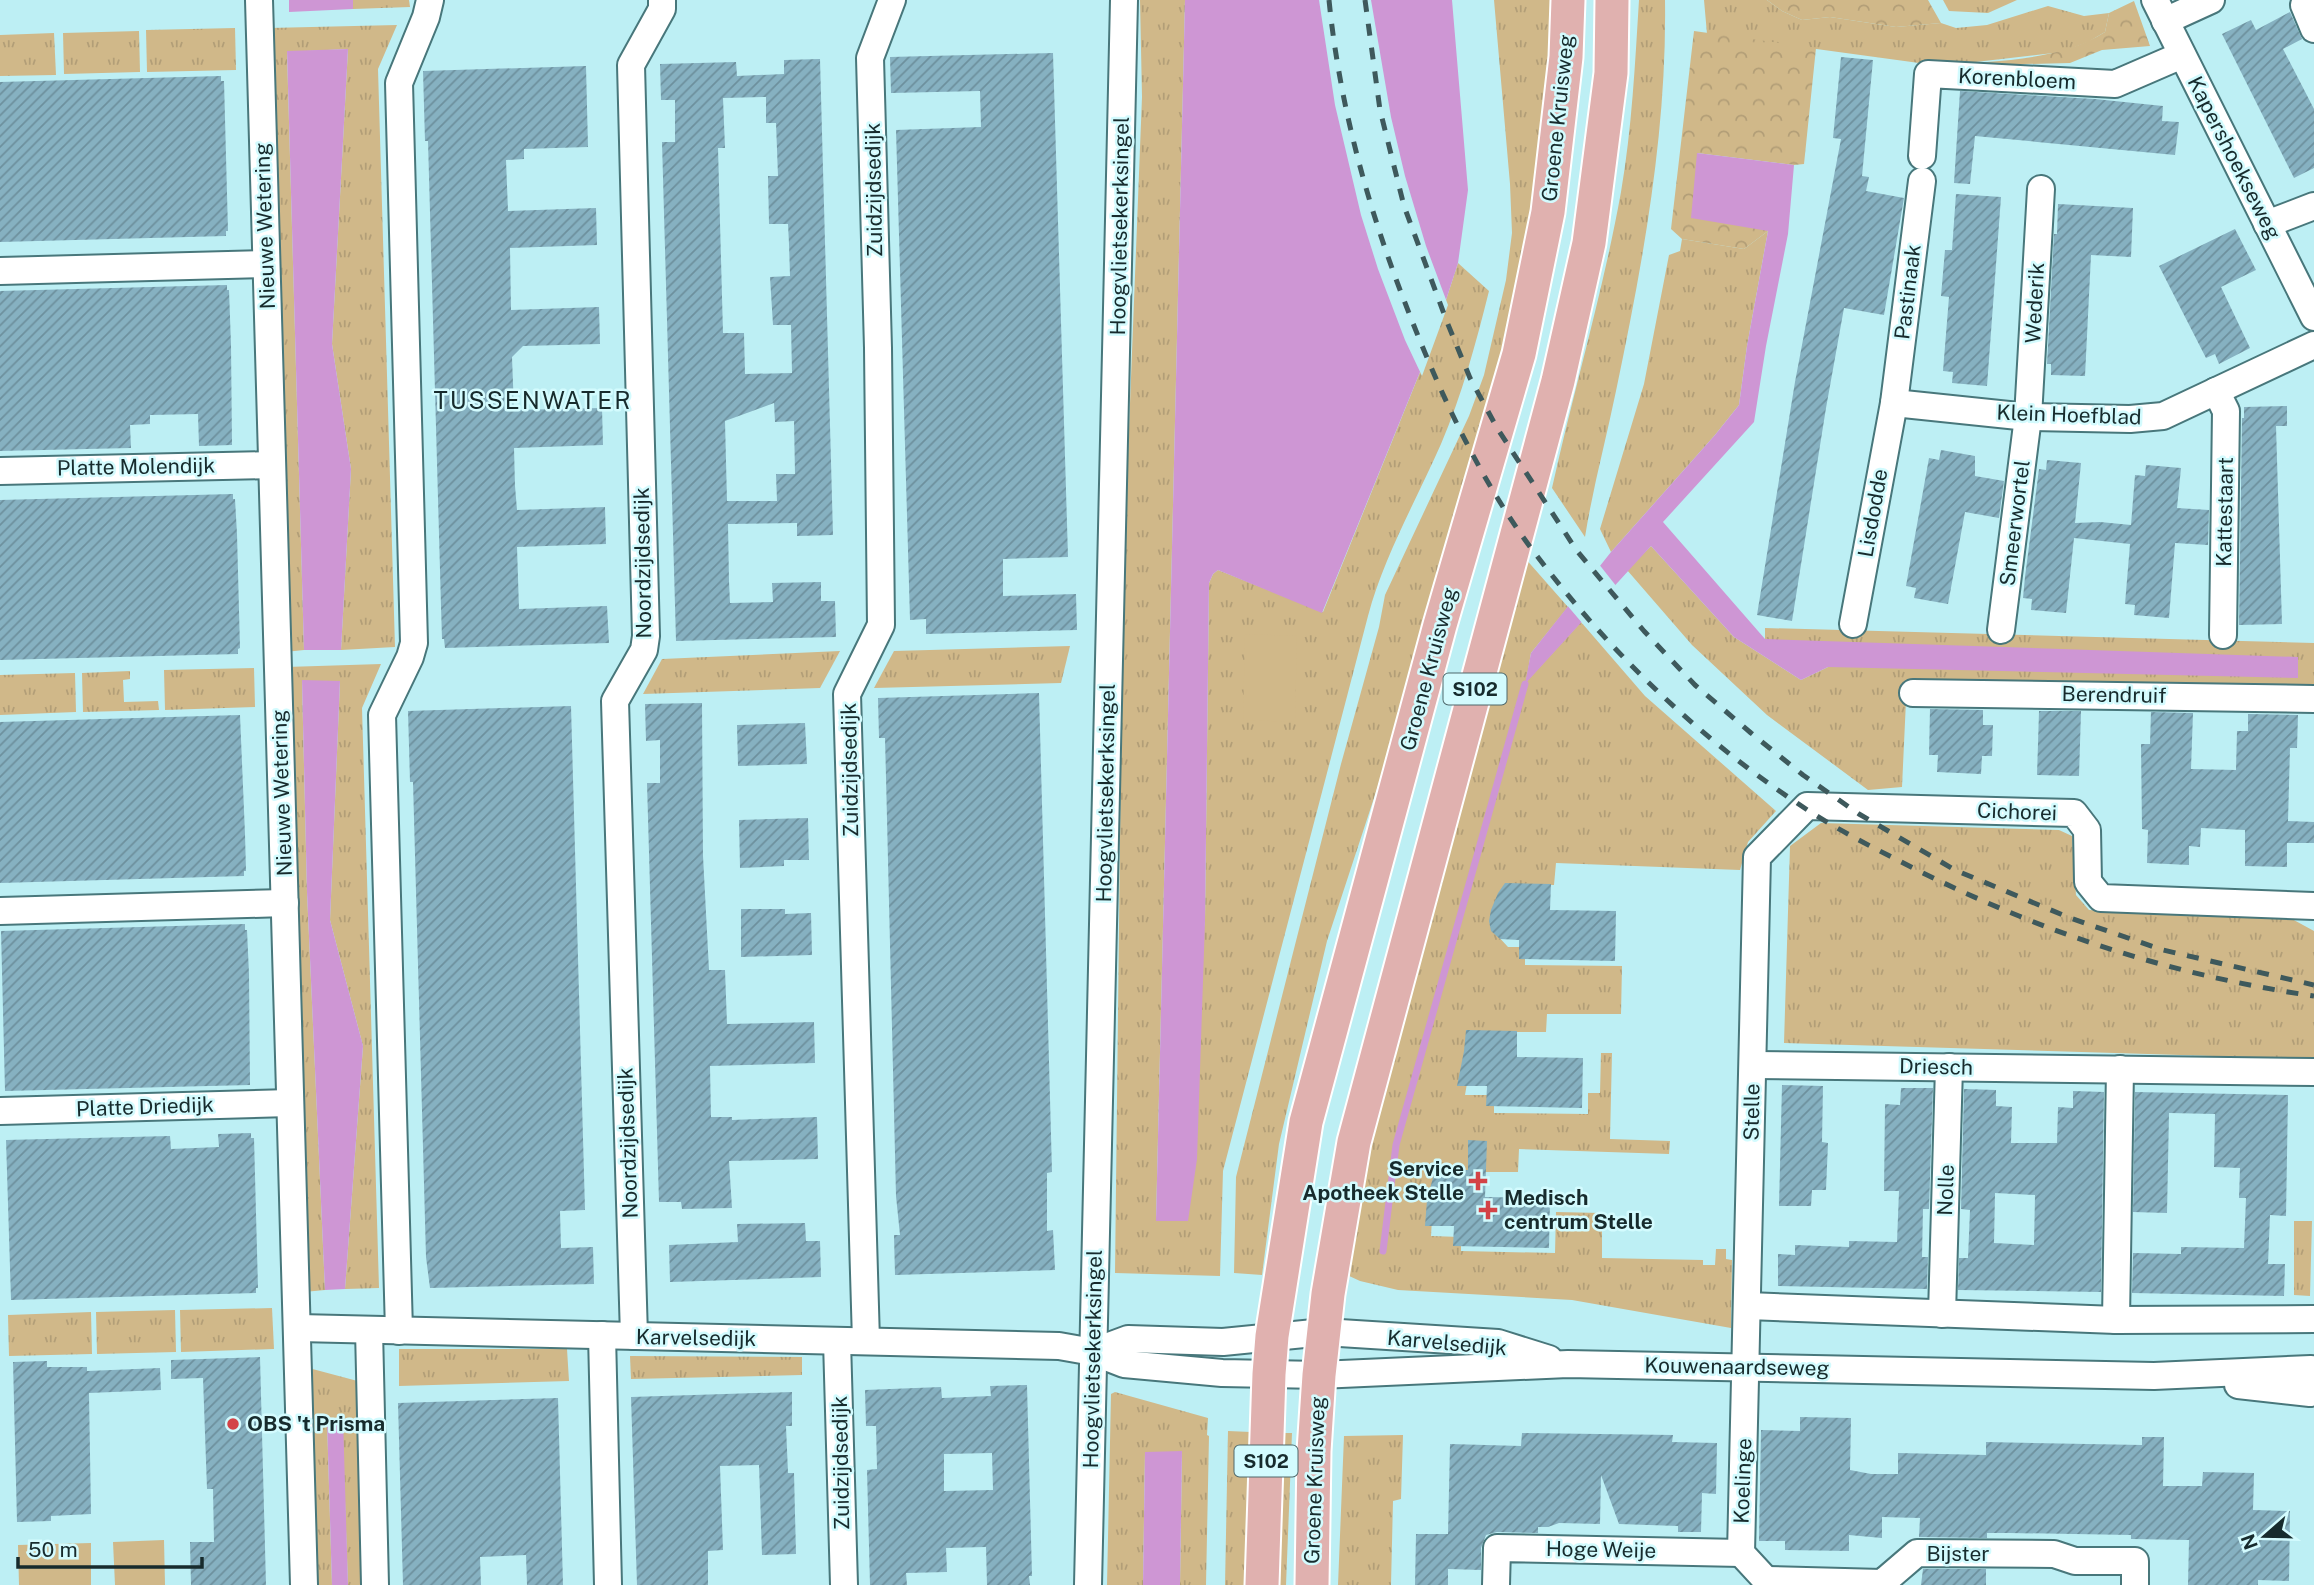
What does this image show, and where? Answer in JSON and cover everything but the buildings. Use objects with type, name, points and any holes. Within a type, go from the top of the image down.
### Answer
[{"type":"main road","name":"Groene Kruisweg","points":[[1262,1585],[1272,1336],[1306,1122],[1447,601],[1519,354],[1548,212],[1566,57],[1569,0]]},
{"type":"main road","name":"Groene Kruisweg","points":[[1311,1585],[1314,1451],[1319,1375],[1328,1294],[1354,1142],[1558,381],[1589,243],[1611,73],[1612,0]]},
{"type":"street","name":"Nieuwe Wetering","points":[[259,0],[290,1104],[299,1328],[304,1585]]},
{"type":"street","points":[[399,1331],[382,715],[414,643],[399,83],[430,0]]},
{"type":"street","name":"Noordzijdsedijk","points":[[634,1336],[615,701],[644,650],[646,636],[631,65],[662,9],[662,0]]},
{"type":"street","name":"Zuidzijdsedijk","points":[[866,1341],[847,694],[881,625],[878,348],[870,58],[892,0]]},
{"type":"street","name":"Hoogvlietsekerksingel","points":[[1088,1585],[1125,0]]},
{"type":"street","points":[[2160,11],[2211,0]]},
{"type":"street","name":"Kapershoekseweg","points":[[2160,11],[2314,317]]},
{"type":"street","name":"Korenbloem","points":[[1922,169],[1928,74],[2115,84],[2182,55]]},
{"type":"street","name":"Pastinaak","points":[[1894,403],[1922,169]]},
{"type":"street","name":"Wederik","points":[[2028,417],[2041,189]]},
{"type":"street","points":[[2267,224],[2314,206]]},
{"type":"street","points":[[0,271],[266,264]]},
{"type":"street","name":"Klein Hoefblad","points":[[1894,403],[2028,417],[2130,419],[2163,416],[2314,345]]},
{"type":"street","name":"Kattestaart","points":[[2216,391],[2226,411],[2223,635]]},
{"type":"street","name":"Lisdodde","points":[[1853,624],[1894,403]]},
{"type":"street","name":"Smeerwortel","points":[[2001,630],[2028,417]]},
{"type":"street","name":"Platte Molendijk","points":[[0,471],[272,464]]},
{"type":"street","name":"Berendruif","points":[[1913,693],[2314,699]]},
{"type":"street","name":"Cichorei","points":[[1757,857],[1807,806],[2074,813],[2087,830],[2088,882],[2101,898],[2314,906]]},
{"type":"street","name":"Stelle","points":[[1746,1367],[1757,857]]},
{"type":"street","points":[[0,911],[285,903]]},
{"type":"street","name":"Driesch","points":[[1753,1065],[2314,1072]]},
{"type":"street","name":"Nolle","points":[[1942,1314],[1949,1067]]},
{"type":"street","points":[[2116,1321],[2120,1069]]},
{"type":"street","name":"Platte Driedijk","points":[[0,1111],[290,1104]]},
{"type":"street","points":[[1748,1306],[2116,1321],[2314,1319]]},
{"type":"street","name":"Karvelsedijk","points":[[299,1328],[1059,1346],[1093,1352],[1124,1364],[1222,1373],[1269,1374]]},
{"type":"street","points":[[369,1330],[375,1585]]},
{"type":"street","points":[[1093,1352],[1128,1339],[1223,1342],[1324,1332]]},
{"type":"street","name":"Karvelsedijk","points":[[1324,1332],[1498,1343],[1568,1364]]},
{"type":"street","points":[[602,1335],[608,1585]]},
{"type":"street","name":"Zuidzijdsedijk","points":[[837,1341],[844,1585]]},
{"type":"street","name":"Kouwenaardseweg","points":[[1319,1375],[1568,1364],[2312,1381]]},
{"type":"street","name":"Koelinge","points":[[1746,1367],[1741,1553],[1766,1583]]},
{"type":"street","name":"Groene Kruisweg","points":[[1269,1374],[1319,1375]]},
{"type":"street","name":"Hoge Weije","points":[[1496,1585],[1497,1548],[1741,1553]]},
{"type":"street","name":"Bijster","points":[[1766,1583],[1882,1583],[1917,1553],[1990,1553],[2054,1554],[2075,1561],[2135,1561],[2135,1585]]},
{"type":"green space","points":[[353,0],[409,0],[410,7],[353,9]]},
{"type":"green space","points":[[1140,0],[1185,0],[1156,1221],[1205,921],[1209,583],[1218,570],[1323,612],[1433,340],[1458,263],[1489,291],[1456,407],[1392,550],[1368,616],[1223,1171],[1220,1276],[1115,1273],[1123,582],[1142,97]]},
{"type":"green space","points":[[1494,0],[1554,0],[1538,170],[1516,294],[1495,383],[1397,728],[1327,941],[1279,1144],[1262,1275],[1234,1273],[1236,1177],[1341,764],[1379,627],[1385,595],[1469,416],[1484,375],[1506,280],[1512,233],[1510,184]]},
{"type":"green space","points":[[1639,0],[1665,0],[1662,99],[1644,245],[1585,537],[1552,488],[1606,267],[1621,192],[1630,120]]},
{"type":"green space","points":[[1704,0],[1767,0],[1782,11],[1802,20],[1830,17],[1896,27],[1941,23],[1956,28],[1987,25],[2048,6],[2084,16],[2109,13],[2105,32],[2062,52],[1941,66],[1707,34]]},
{"type":"green space","points":[[1767,0],[1928,0],[1941,23],[1896,27],[1830,17],[1802,20],[1782,11]]},
{"type":"green space","points":[[1943,0],[2017,0],[1988,13],[1949,11]]},
{"type":"green space","points":[[2134,1],[2150,46],[2102,50],[2070,63],[1941,66],[2026,58],[2067,49],[2105,32],[2109,13]]},
{"type":"green space","points":[[397,25],[378,69],[395,647],[341,650],[351,469],[332,344],[348,49],[287,52],[304,650],[285,652],[269,28]]},
{"type":"green space","points":[[235,28],[236,70],[147,72],[146,30]]},
{"type":"green space","points":[[139,31],[140,72],[64,74],[63,33]]},
{"type":"green space","points":[[1694,31],[1816,48],[1804,164],[1697,153],[1768,231],[1744,249],[1682,239],[1671,229]]},
{"type":"green space","points":[[54,33],[56,75],[0,76],[0,35]]},
{"type":"green space","points":[[1768,231],[1739,405],[1611,552],[1600,529],[1644,384],[1669,255],[1680,251],[1682,239],[1744,249]]},
{"type":"green space","points":[[1651,546],[1734,637],[1801,680],[1828,667],[2298,658],[1765,640],[1765,628],[2314,643],[2314,692],[1907,679],[1902,787],[1868,790],[1767,715],[1692,645],[1627,570]]},
{"type":"green space","points":[[1524,557],[1568,607],[1531,653],[1526,682],[1581,622],[1645,696],[1776,811],[1748,842],[1740,870],[1556,863],[1554,885],[1509,884],[1496,934],[1508,947],[1525,947],[1525,965],[1622,966],[1621,1014],[1547,1014],[1546,1032],[1471,1032],[1471,1060],[1465,1095],[1494,1095],[1494,1113],[1588,1114],[1588,1093],[1600,1093],[1601,1053],[1612,1053],[1610,1139],[1670,1141],[1669,1154],[1519,1149],[1518,1172],[1440,1172],[1433,1201],[1431,1236],[1461,1237],[1461,1251],[1555,1253],[1556,1212],[1602,1213],[1602,1258],[1703,1260],[1703,1265],[1715,1265],[1716,1249],[1726,1249],[1726,1259],[1732,1260],[1731,1328],[1572,1300],[1398,1290],[1347,1275],[1368,1145]]},
{"type":"green space","points":[[1245,634],[1297,636],[1295,722],[1243,720]]},
{"type":"green space","points":[[1070,646],[1061,683],[874,688],[894,651]]},
{"type":"green space","points":[[840,651],[820,688],[643,694],[662,659]]},
{"type":"green space","points":[[381,664],[362,708],[379,1288],[345,1289],[363,1046],[330,920],[340,681],[302,681],[307,892],[325,1290],[304,1292],[286,667]]},
{"type":"green space","points":[[254,668],[255,707],[165,710],[164,670]]},
{"type":"green space","points":[[130,671],[130,679],[123,680],[124,702],[158,701],[159,710],[83,712],[82,673]]},
{"type":"green space","points":[[75,673],[76,712],[0,715],[0,675]]},
{"type":"green space","points":[[1821,823],[2059,830],[2072,836],[2076,895],[2089,910],[2292,919],[2314,931],[2314,1059],[1784,1043],[1790,846]]},
{"type":"green space","points":[[2294,1221],[2312,1221],[2310,1296],[2294,1295]]},
{"type":"green space","points":[[272,1308],[274,1349],[181,1352],[180,1310]]},
{"type":"green space","points":[[175,1310],[176,1352],[97,1354],[96,1312]]},
{"type":"green space","points":[[91,1312],[92,1354],[9,1356],[8,1315]]},
{"type":"green space","points":[[399,1349],[567,1349],[569,1381],[399,1386]]},
{"type":"green space","points":[[630,1356],[802,1357],[802,1375],[631,1379]]},
{"type":"green space","points":[[305,1367],[365,1383],[366,1405],[357,1406],[362,1585],[348,1585],[342,1418],[327,1420],[332,1585],[311,1585]]},
{"type":"green space","points":[[1115,1392],[1208,1418],[1206,1585],[1180,1585],[1182,1452],[1145,1452],[1143,1585],[1107,1585],[1111,1394]]},
{"type":"green space","points":[[1228,1431],[1251,1432],[1247,1585],[1225,1585]]},
{"type":"green space","points":[[1280,1433],[1292,1433],[1286,1585],[1277,1585]]},
{"type":"green space","points":[[1403,1435],[1401,1499],[1393,1501],[1391,1585],[1338,1585],[1344,1436]]},
{"type":"green space","points":[[164,1540],[165,1585],[115,1585],[113,1542]]},
{"type":"green space","points":[[91,1543],[91,1585],[19,1585],[18,1545]]},
{"type":"shaded area","points":[[289,0],[353,0],[353,9],[289,12]]},
{"type":"shaded area","points":[[1185,0],[1452,0],[1468,190],[1458,263],[1433,340],[1322,613],[1218,570],[1209,583],[1205,921],[1197,1159],[1188,1221],[1156,1221]]},
{"type":"shaded area","points":[[348,49],[332,344],[351,469],[341,650],[304,650],[287,51]]},
{"type":"shaded area","points":[[1697,153],[1794,165],[1788,234],[1754,422],[1663,522],[1765,639],[2298,657],[2298,678],[1828,667],[1801,680],[1734,637],[1651,546],[1525,684],[1531,653],[1611,552],[1739,405],[1768,231],[1691,218]]},
{"type":"shaded area","points":[[302,680],[340,681],[330,920],[363,1046],[345,1289],[325,1290],[307,892]]},
{"type":"shaded area","points":[[343,1418],[348,1585],[332,1585],[327,1420]]},
{"type":"shaded area","points":[[1182,1451],[1180,1585],[1143,1585],[1145,1452]]},
{"type":"pier","points":[[1319,0],[1371,0],[1391,117],[1405,176],[1426,246],[1448,305],[1422,376],[1378,269],[1361,215],[1335,105]]},
{"type":"pier","points":[[1598,563],[1617,587],[1583,624],[1566,604]]},
{"type":"waterway","points":[[1383,1251],[1396,1145],[1525,684]]},
{"type":"railway","points":[[1329,0],[1347,113],[1366,187],[1402,295],[1443,395],[1476,460],[1513,522],[1562,588],[1622,656],[1688,719],[1759,777],[1826,821],[1917,870],[2013,914],[2110,949],[2210,976],[2314,996]]},
{"type":"railway","points":[[1365,0],[1380,110],[1404,206],[1470,378],[1497,428],[1577,551],[1644,631],[1695,685],[1803,775],[1859,814],[1955,870],[2070,918],[2163,950],[2314,985]]},
{"type":"place","name":"Service Apotheek Stelle","points":[[1478,1181]]},
{"type":"place","name":"Medisch centrum Stelle","points":[[1488,1210]]},
{"type":"place","name":"OBS 't Prisma","points":[[233,1424]]},
{"type":"district","name":"TUSSENWATER","points":[[533,401]]}]
